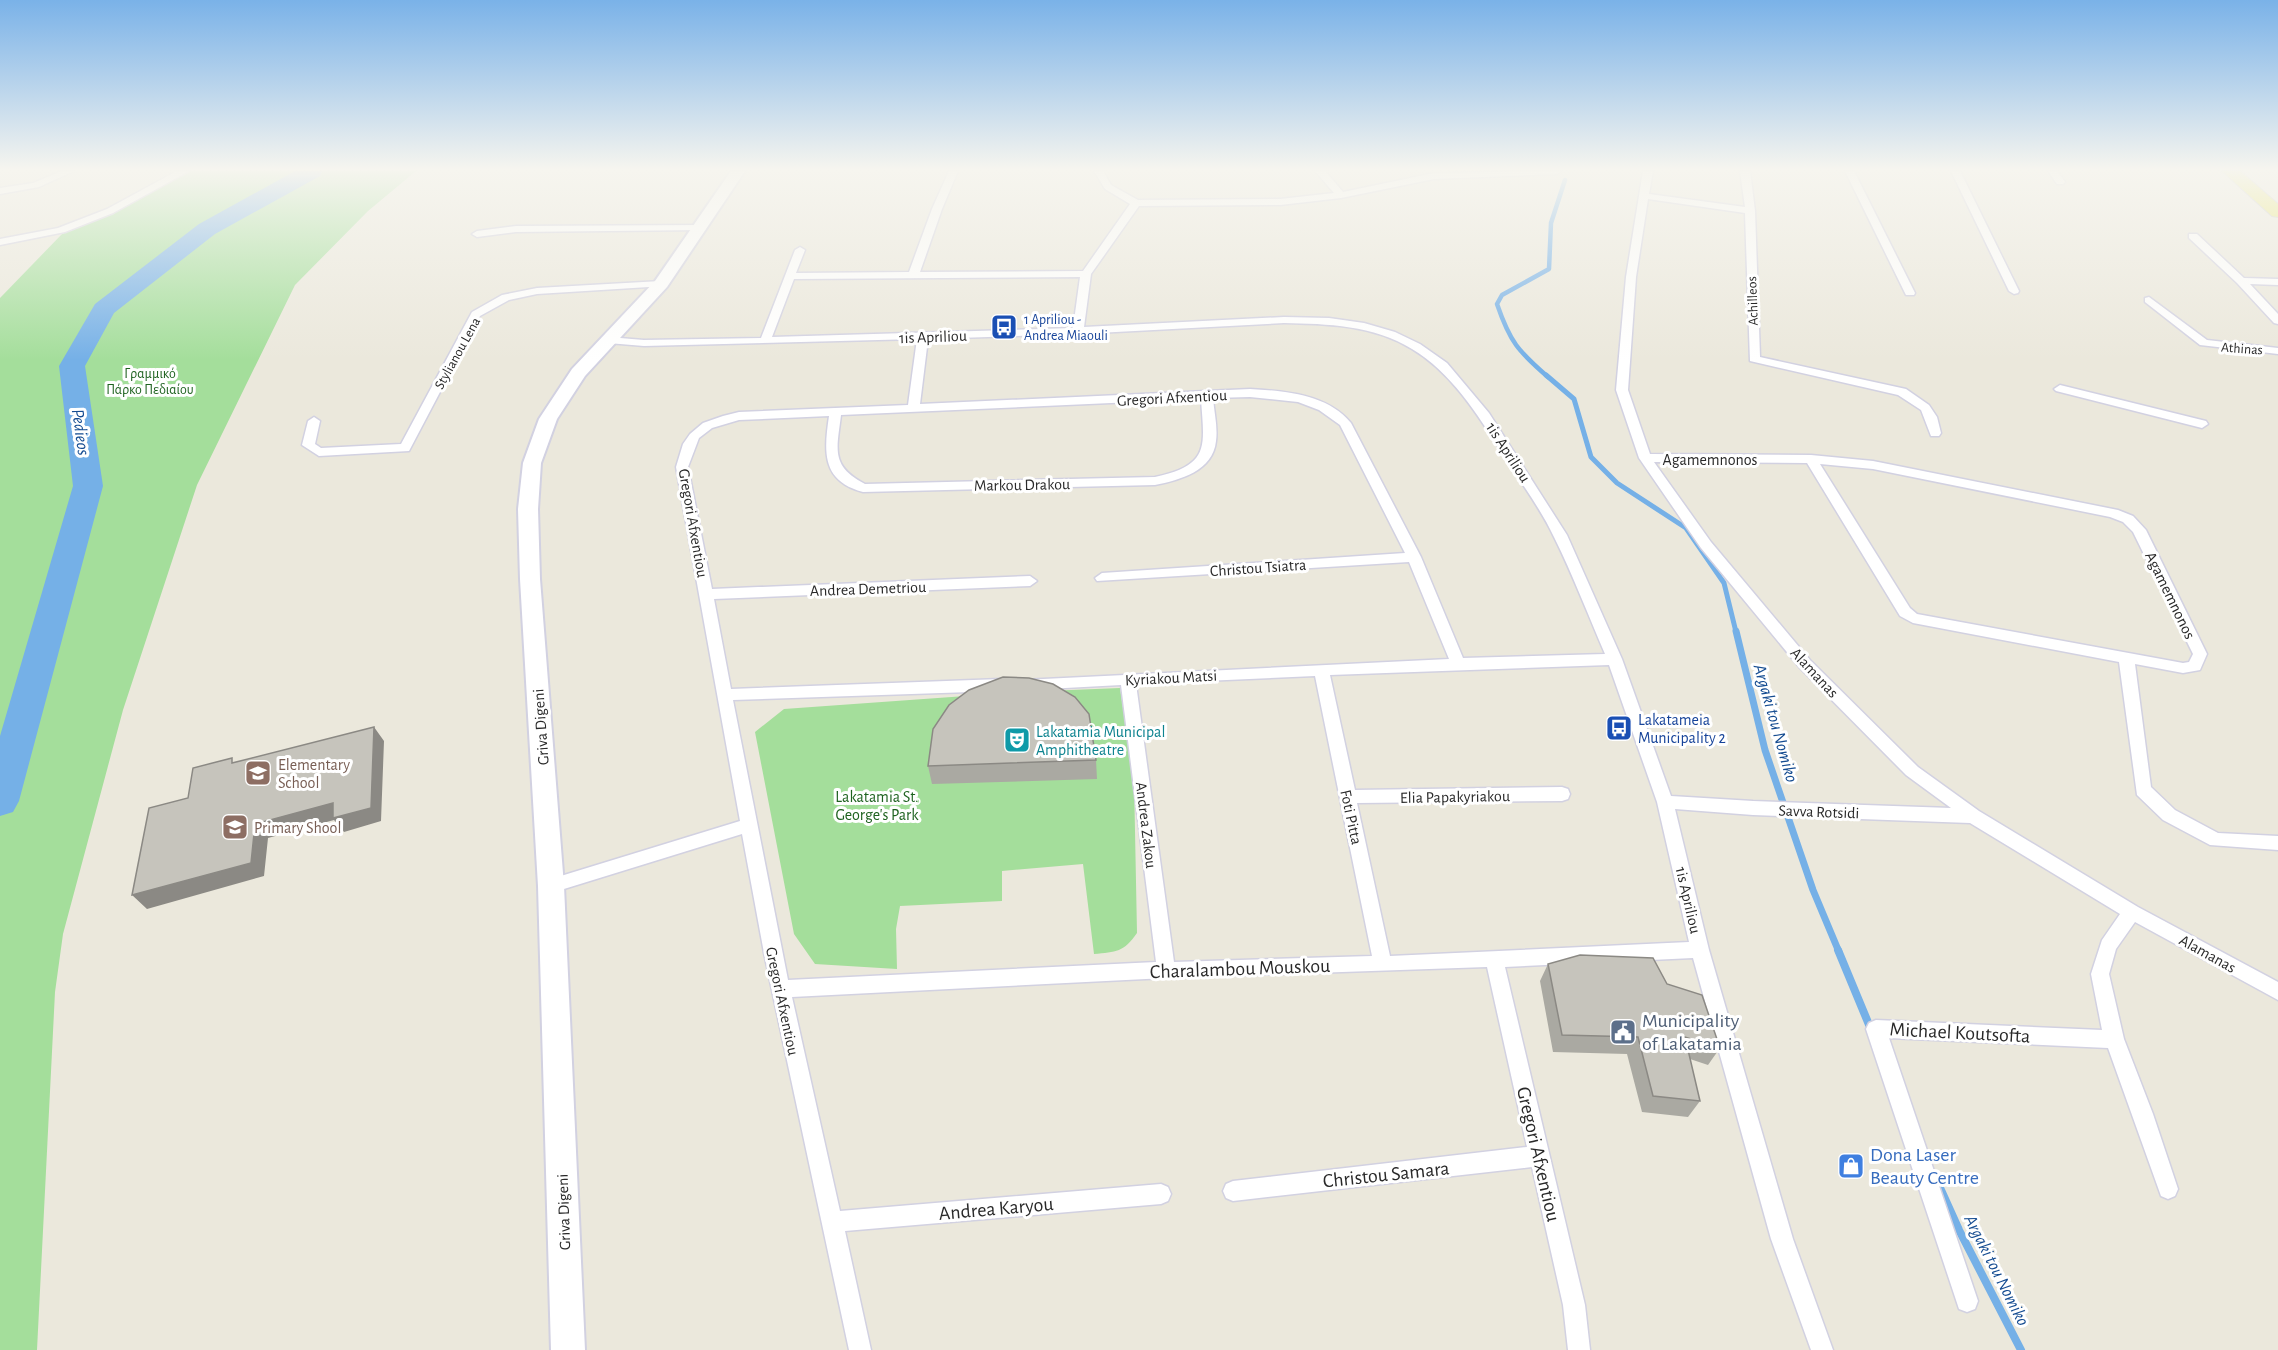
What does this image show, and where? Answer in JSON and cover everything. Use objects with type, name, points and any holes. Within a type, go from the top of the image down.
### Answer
[{"type":"street","points":[[0,242],[35,234]]},
{"type":"street","name":"Griva Digeni","points":[[568,1350],[551,886],[528,509],[532,463],[548,419],[578,374],[661,284],[697,234]]},
{"type":"street","points":[[914,274],[930,234]]},
{"type":"street","points":[[1078,331],[1086,274],[1114,234]]},
{"type":"street","name":"Alamanas","points":[[1639,234],[1631,277],[1623,390],[1645,458],[1706,545],[1805,664],[1912,771],[1973,816],[2132,912],[2278,992]]},
{"type":"street","name":"Achilleos","points":[[1751,234],[1754,359],[1902,392],[1923,403],[1931,413],[1935,432]]},
{"type":"street","points":[[1880,234],[1910,294]]},
{"type":"street","points":[[1986,234],[2014,291]]},
{"type":"street","points":[[2193,236],[2241,281],[2278,321]]},
{"type":"street","points":[[765,341],[800,250]]},
{"type":"street","points":[[790,276],[1086,274]]},
{"type":"street","points":[[2241,281],[2278,282]]},
{"type":"street","name":"Stylianou Lena","points":[[314,421],[308,445],[319,452],[405,448],[476,314],[506,297],[537,291],[661,284]]},
{"type":"street","name":"Athinas","points":[[2149,300],[2204,344],[2278,351]]},
{"type":"street","name":"1is Apriliou","points":[[608,340],[644,343],[765,341],[1078,331],[1284,320],[1329,321],[1365,326],[1391,334],[1416,346],[1443,365],[1485,416],[1560,535],[1615,659],[1665,802],[1700,950],[1782,1239],[1822,1350]]},
{"type":"street","points":[[914,408],[923,336]]},
{"type":"street","points":[[2060,389],[2202,424]]},
{"type":"street","name":"Gregori Afxentiou","points":[[860,1350],[781,989],[682,467],[686,444],[702,429],[717,421],[739,416],[1251,393],[1290,395],[1314,401],[1330,409],[1345,423],[1414,556],[1458,664]]},
{"type":"street","name":"Markou Drakou","points":[[835,412],[830,454],[833,468],[845,480],[863,488],[1155,481],[1180,476],[1199,461],[1210,445],[1207,396]]},
{"type":"street","name":"Agamemnonos","points":[[1645,458],[1811,459],[1873,465],[2113,513],[2128,519],[2139,530],[2200,654],[2196,666],[2183,668],[1913,618],[1905,612],[1811,459]]},
{"type":"street","name":"Christou Tsiatra","points":[[1102,578],[1414,556]]},
{"type":"street","name":"Andrea Demetriou","points":[[706,594],[1030,581]]},
{"type":"street","points":[[2126,656],[2144,790],[2169,815],[2216,840],[2278,843]]},
{"type":"street","name":"Kyriakou Matsi","points":[[726,695],[1128,680],[1321,669],[1615,659]]},
{"type":"street","name":"Foti Pitta","points":[[1321,669],[1383,964]]},
{"type":"street","name":"Andrea Zakou","points":[[1128,680],[1166,970]]},
{"type":"street","name":"Elia Papakyriakou","points":[[1348,797],[1562,794]]},
{"type":"street","name":"Savva Rotsidi","points":[[1665,802],[1809,811],[1973,816]]},
{"type":"street","points":[[551,886],[750,825]]},
{"type":"street","points":[[2132,912],[2108,946],[2100,974],[2114,1039],[2143,1114],[2168,1189]]},
{"type":"street","name":"Charalambou Mouskou","points":[[781,989],[1166,970],[1383,964],[1700,950]]},
{"type":"street","name":"Gregori Afxentiou","points":[[1494,958],[1574,1305],[1579,1350]]},
{"type":"street","name":"Michael Koutsofta","points":[[1967,1301],[1876,1029],[2114,1039]]},
{"type":"street","name":"Christou Samara","points":[[1233,1191],[1540,1156]]},
{"type":"street","name":"Andrea Karyou","points":[[831,1222],[1161,1194]]},
{"type":"green space","name":"Γραμμικό Πάρκο Πεδιαίου","points":[[62,234],[345,234],[295,285],[197,485],[123,710],[63,934],[55,992],[37,1350],[0,1350],[0,298]]},
{"type":"green space","name":"Lakatamia St. George's Park","points":[[1120,688],[1134,780],[1137,933],[1128,944],[1114,951],[1094,954],[1083,864],[1002,871],[1002,901],[900,906],[896,929],[897,969],[815,964],[794,934],[755,732],[784,709],[1022,692]]},
{"type":"building","name":"Lakatamia Municipal Amphitheatre","points":[[1003,677],[1029,678],[1053,684],[1075,697],[1089,714],[1096,760],[928,766],[933,729],[949,705],[969,690]]},
{"type":"building","name":"Primary Shool","points":[[374,727],[371,808],[333,818],[333,803],[255,824],[251,863],[132,895],[149,808],[188,798],[193,768],[232,758],[232,763]]},
{"type":"building","name":"Municipality of Lakatamia","points":[[1580,955],[1653,958],[1667,984],[1702,995],[1720,1048],[1685,1037],[1700,1101],[1653,1096],[1638,1037],[1562,1035],[1548,964]]},
{"type":"waterway","name":"Pedieos","points":[[0,801],[88,486],[72,366],[104,309],[201,234]]},
{"type":"waterway","name":"Argaki tou Nomiko","points":[[1548,377],[1516,345],[1506,328],[1497,304],[1502,295],[1549,269],[1551,234]]},
{"type":"waterway","name":"Argaki tou Nomiko","points":[[1546,375],[1574,399],[1591,457],[1617,483],[1686,528],[1724,583],[1736,632]]},
{"type":"waterway","name":"Argaki tou Nomiko","points":[[1736,631],[1765,750],[1813,890],[1839,952]]},
{"type":"waterway","name":"Argaki tou Nomiko","points":[[1838,950],[1872,1032]]},
{"type":"waterway","name":"Argaki tou Nomiko","points":[[1936,1179],[1959,1230],[2021,1350]]},
{"type":"place","name":"1 Apriliou - Andrea Miaouli","points":[[1004,327]]},
{"type":"place","name":"Lakatameia Municipality 2","points":[[1619,728]]},
{"type":"place","name":"Lakatamia Municipal Amphitheatre","points":[[1017,740]]},
{"type":"place","name":"Elementary School","points":[[258,773]]},
{"type":"place","name":"Primary Shool","points":[[235,827]]},
{"type":"place","name":"Municipality of Lakatamia","points":[[1623,1032]]},
{"type":"place","name":"Dona Laser Beauty Centre","points":[[1851,1166]]}]
